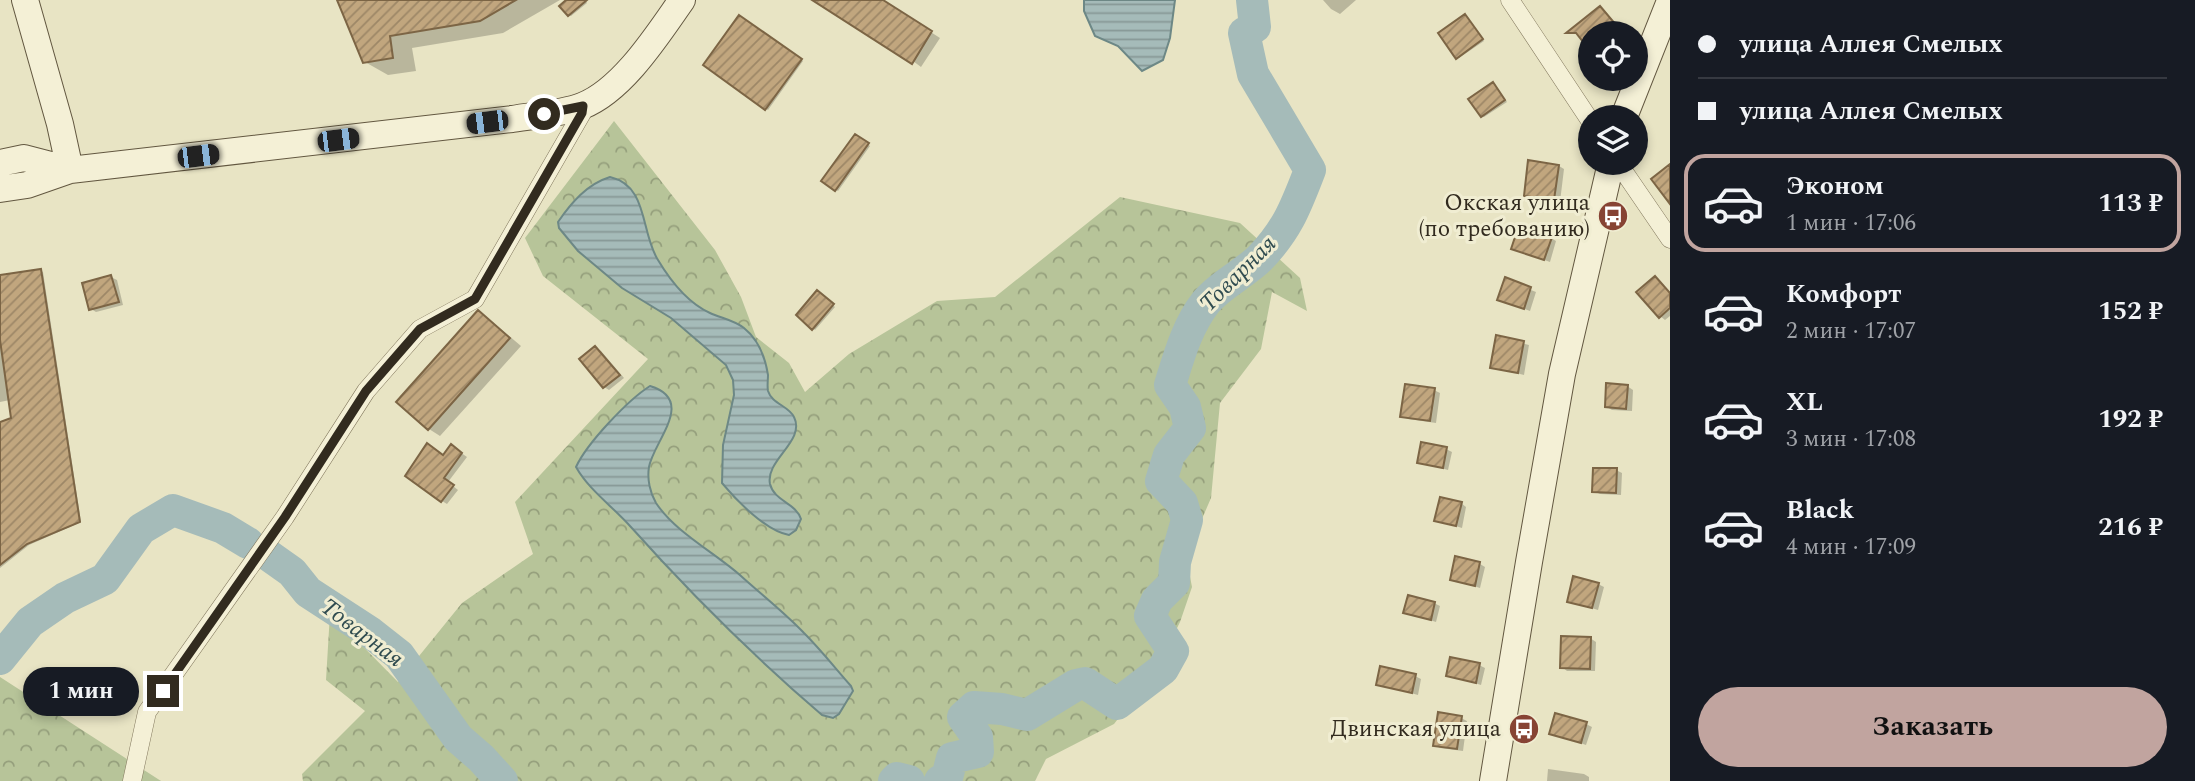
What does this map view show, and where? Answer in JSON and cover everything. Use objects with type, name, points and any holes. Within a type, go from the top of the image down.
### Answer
[{"type":"main road","points":[[25,0],[60,124],[70,170]]},
{"type":"main road","points":[[0,190],[27,186],[70,170],[512,119],[583,106],[630,70],[682,0]]},
{"type":"main road","points":[[1629,105],[1670,1]]},
{"type":"main road","points":[[0,163],[24,158],[70,170]]},
{"type":"main road","points":[[1493,781],[1562,374],[1608,175]]},
{"type":"street","points":[[1510,0],[1580,105]]},
{"type":"street","points":[[132,781],[148,712],[285,517],[366,391],[420,329],[475,299],[582,113],[583,106]]},
{"type":"street","points":[[1626,175],[1670,239]]},
{"type":"green space","points":[[614,121],[715,250],[741,297],[756,337],[789,363],[805,392],[849,354],[937,301],[995,297],[1120,197],[1240,223],[1300,278],[1307,311],[1272,292],[1261,349],[1220,403],[1211,498],[1186,556],[1192,587],[1180,622],[1158,667],[1114,724],[1046,759],[1035,781],[303,781],[302,774],[365,711],[326,680],[330,613],[398,682],[462,603],[533,554],[515,502],[648,359],[543,276],[525,238]]},
{"type":"green space","points":[[0,677],[161,781],[0,781]]},
{"type":"water","points":[[1084,0],[1175,0],[1170,38],[1163,60],[1142,71],[1118,46],[1095,36],[1084,11]]},
{"type":"water","points":[[610,177],[623,182],[638,200],[652,249],[680,290],[702,309],[736,323],[754,338],[765,361],[770,395],[794,417],[795,434],[770,475],[772,490],[795,509],[801,519],[796,530],[789,535],[762,522],[722,483],[723,445],[734,395],[733,380],[726,365],[671,318],[622,288],[578,251],[559,228],[558,222],[580,195],[594,184]]},
{"type":"water","points":[[650,386],[664,392],[670,401],[671,411],[669,422],[649,467],[648,476],[656,503],[674,524],[730,567],[789,618],[851,686],[853,691],[839,714],[833,718],[822,715],[771,670],[594,491],[576,467],[589,446],[609,423]]},
{"type":"building","points":[[337,0],[516,0],[480,21],[390,36],[393,58],[363,63]]},
{"type":"building","points":[[566,0],[587,0],[568,16],[559,6]]},
{"type":"building","points":[[812,0],[883,0],[932,31],[912,64]]},
{"type":"building","points":[[1600,6],[1613,21],[1581,21]]},
{"type":"building","points":[[1465,14],[1483,39],[1456,59],[1438,33]]},
{"type":"building","points":[[739,15],[802,59],[765,110],[703,65]]},
{"type":"building","points":[[1578,23],[1578,36],[1566,33]]},
{"type":"building","points":[[1493,82],[1505,100],[1481,117],[1468,99]]},
{"type":"building","points":[[855,134],[869,143],[835,191],[821,181]]},
{"type":"building","points":[[1528,160],[1559,165],[1554,200],[1524,196]]},
{"type":"building","points":[[1670,164],[1670,204],[1651,179]]},
{"type":"building","points":[[1519,225],[1552,237],[1544,260],[1511,249]]},
{"type":"building","points":[[41,269],[80,522],[27,544],[0,565],[0,422],[11,418],[0,340],[0,275]]},
{"type":"building","points":[[111,275],[119,302],[89,310],[82,283]]},
{"type":"building","points":[[1655,276],[1670,293],[1670,308],[1659,318],[1636,292]]},
{"type":"building","points":[[1505,277],[1531,287],[1524,309],[1497,300]]},
{"type":"building","points":[[817,290],[834,304],[812,330],[796,315]]},
{"type":"building","points":[[478,310],[510,338],[428,430],[396,402]]},
{"type":"building","points":[[1496,335],[1524,341],[1518,373],[1490,368]]},
{"type":"building","points":[[595,346],[620,375],[603,388],[579,359]]},
{"type":"building","points":[[1606,383],[1628,385],[1626,409],[1605,407]]},
{"type":"building","points":[[1405,384],[1435,388],[1430,421],[1400,417]]},
{"type":"building","points":[[1421,442],[1447,447],[1443,468],[1417,463]]},
{"type":"building","points":[[427,443],[443,455],[451,444],[462,453],[444,478],[454,485],[441,502],[405,476]]},
{"type":"building","points":[[1593,468],[1617,468],[1616,493],[1592,492]]},
{"type":"building","points":[[1440,497],[1462,502],[1456,526],[1434,521]]},
{"type":"building","points":[[1455,556],[1480,562],[1475,586],[1450,580]]},
{"type":"building","points":[[1573,576],[1599,583],[1592,608],[1567,602]]},
{"type":"building","points":[[1408,595],[1435,602],[1431,620],[1403,613]]},
{"type":"building","points":[[1561,636],[1591,637],[1590,669],[1560,668]]},
{"type":"building","points":[[1450,657],[1480,663],[1476,683],[1446,676]]},
{"type":"building","points":[[1380,666],[1416,674],[1412,693],[1376,685]]},
{"type":"building","points":[[1438,712],[1462,716],[1457,749],[1433,746]]},
{"type":"building","points":[[1555,713],[1587,722],[1581,743],[1549,734]]},
{"type":"waterway","name":"Товарная","points":[[940,781],[947,778],[952,758],[978,752],[977,737],[963,717],[974,707],[1002,709],[1027,715],[1076,685],[1085,683],[1117,704],[1163,669],[1173,651],[1150,616],[1157,600],[1174,583],[1175,562],[1187,520],[1182,503],[1161,481],[1169,455],[1190,428],[1185,407],[1170,385],[1184,342],[1199,311],[1225,284],[1254,264],[1278,237],[1290,217],[1310,170],[1253,74],[1244,33],[1255,27],[1252,0]]},
{"type":"waterway","name":"Товарная","points":[[0,659],[30,622],[65,598],[105,579],[141,529],[173,510],[223,528],[248,543]]},
{"type":"waterway","name":"Товарная","points":[[268,555],[292,572],[308,592],[371,633],[399,655],[458,738],[502,781]]},
{"type":"waterway","name":"Товарная","points":[[894,781],[897,778],[909,781]]},
{"type":"place","name":"Окская улица (по требованию)","points":[[1613,216]]},
{"type":"place","name":"Двинская улица","points":[[1524,729]]},
{"type":"route","points":[[163,691],[285,517],[366,391],[420,329],[475,299],[582,113],[583,106],[544,114]]}]
